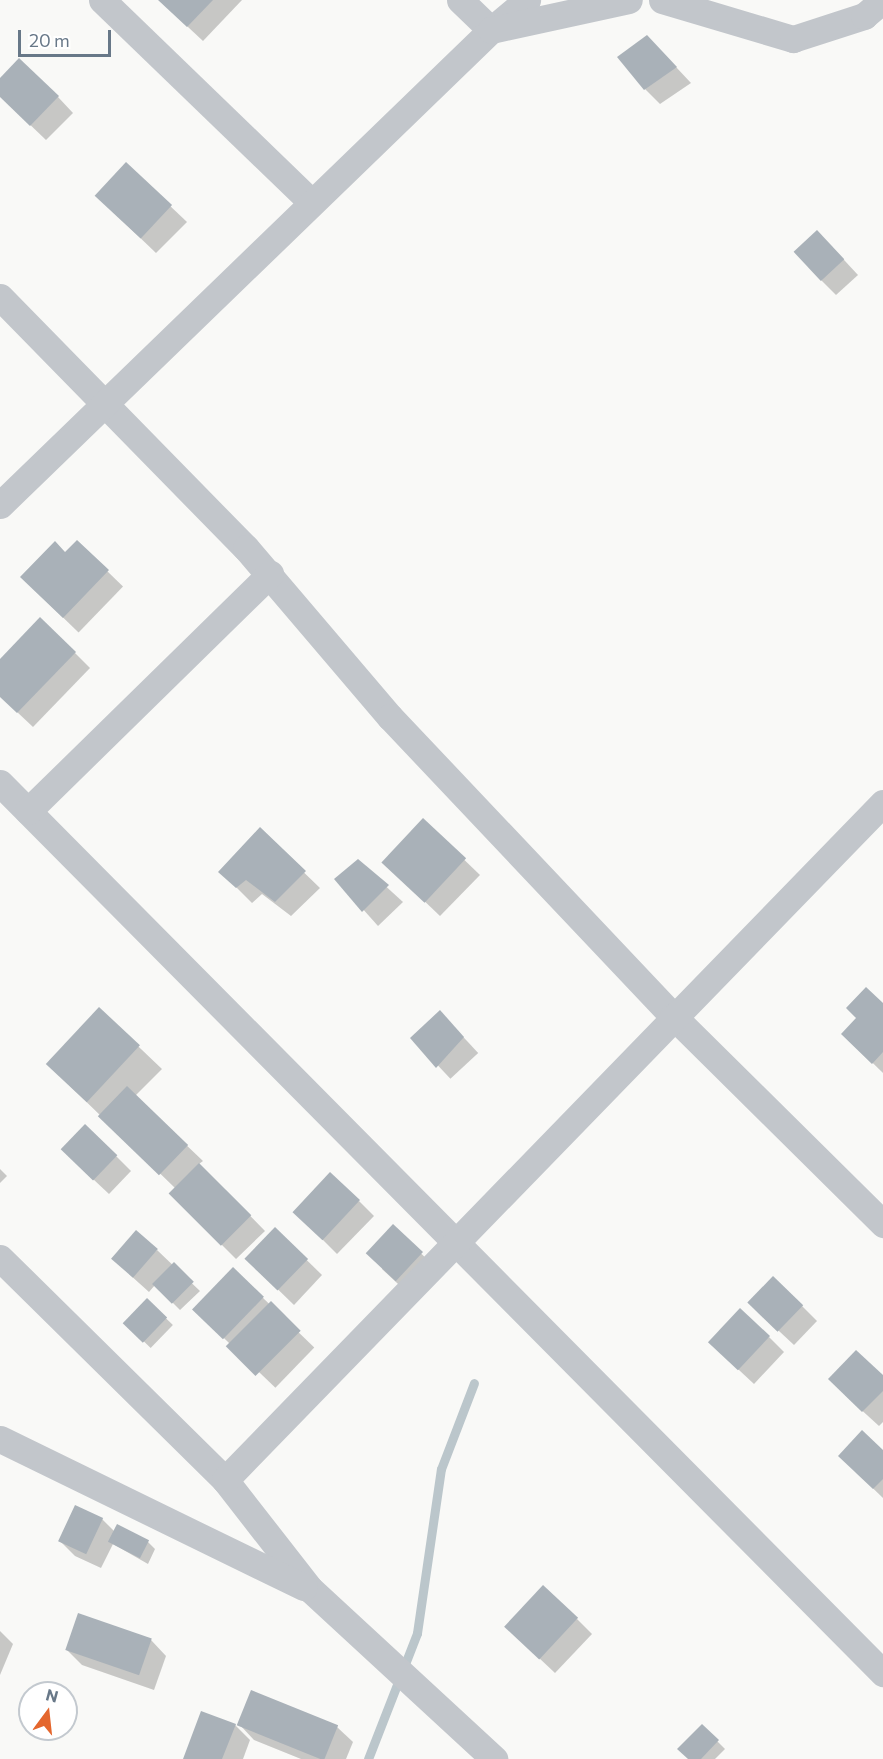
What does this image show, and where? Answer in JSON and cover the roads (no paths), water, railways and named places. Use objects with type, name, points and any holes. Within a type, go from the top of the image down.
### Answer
[{"type":"street","points":[[102,0],[311,202]]},
{"type":"street","points":[[460,0],[491,30]]},
{"type":"street","points":[[0,505],[311,202],[491,30],[527,0]]},
{"type":"street","points":[[491,30],[630,0]]},
{"type":"street","points":[[662,0],[793,39],[864,16],[883,0]]},
{"type":"street","points":[[0,297],[270,574],[390,717],[673,1016],[883,1224]]},
{"type":"street","points":[[27,811],[270,574]]},
{"type":"street","points":[[0,783],[883,1673]]},
{"type":"street","points":[[225,1480],[673,1016],[883,803]]},
{"type":"street","points":[[0,1258],[225,1480],[310,1589],[494,1759]]},
{"type":"street","points":[[0,1439],[310,1589]]},
{"type":"waterway","points":[[368,1759],[417,1633],[441,1469],[474,1383]]}]
